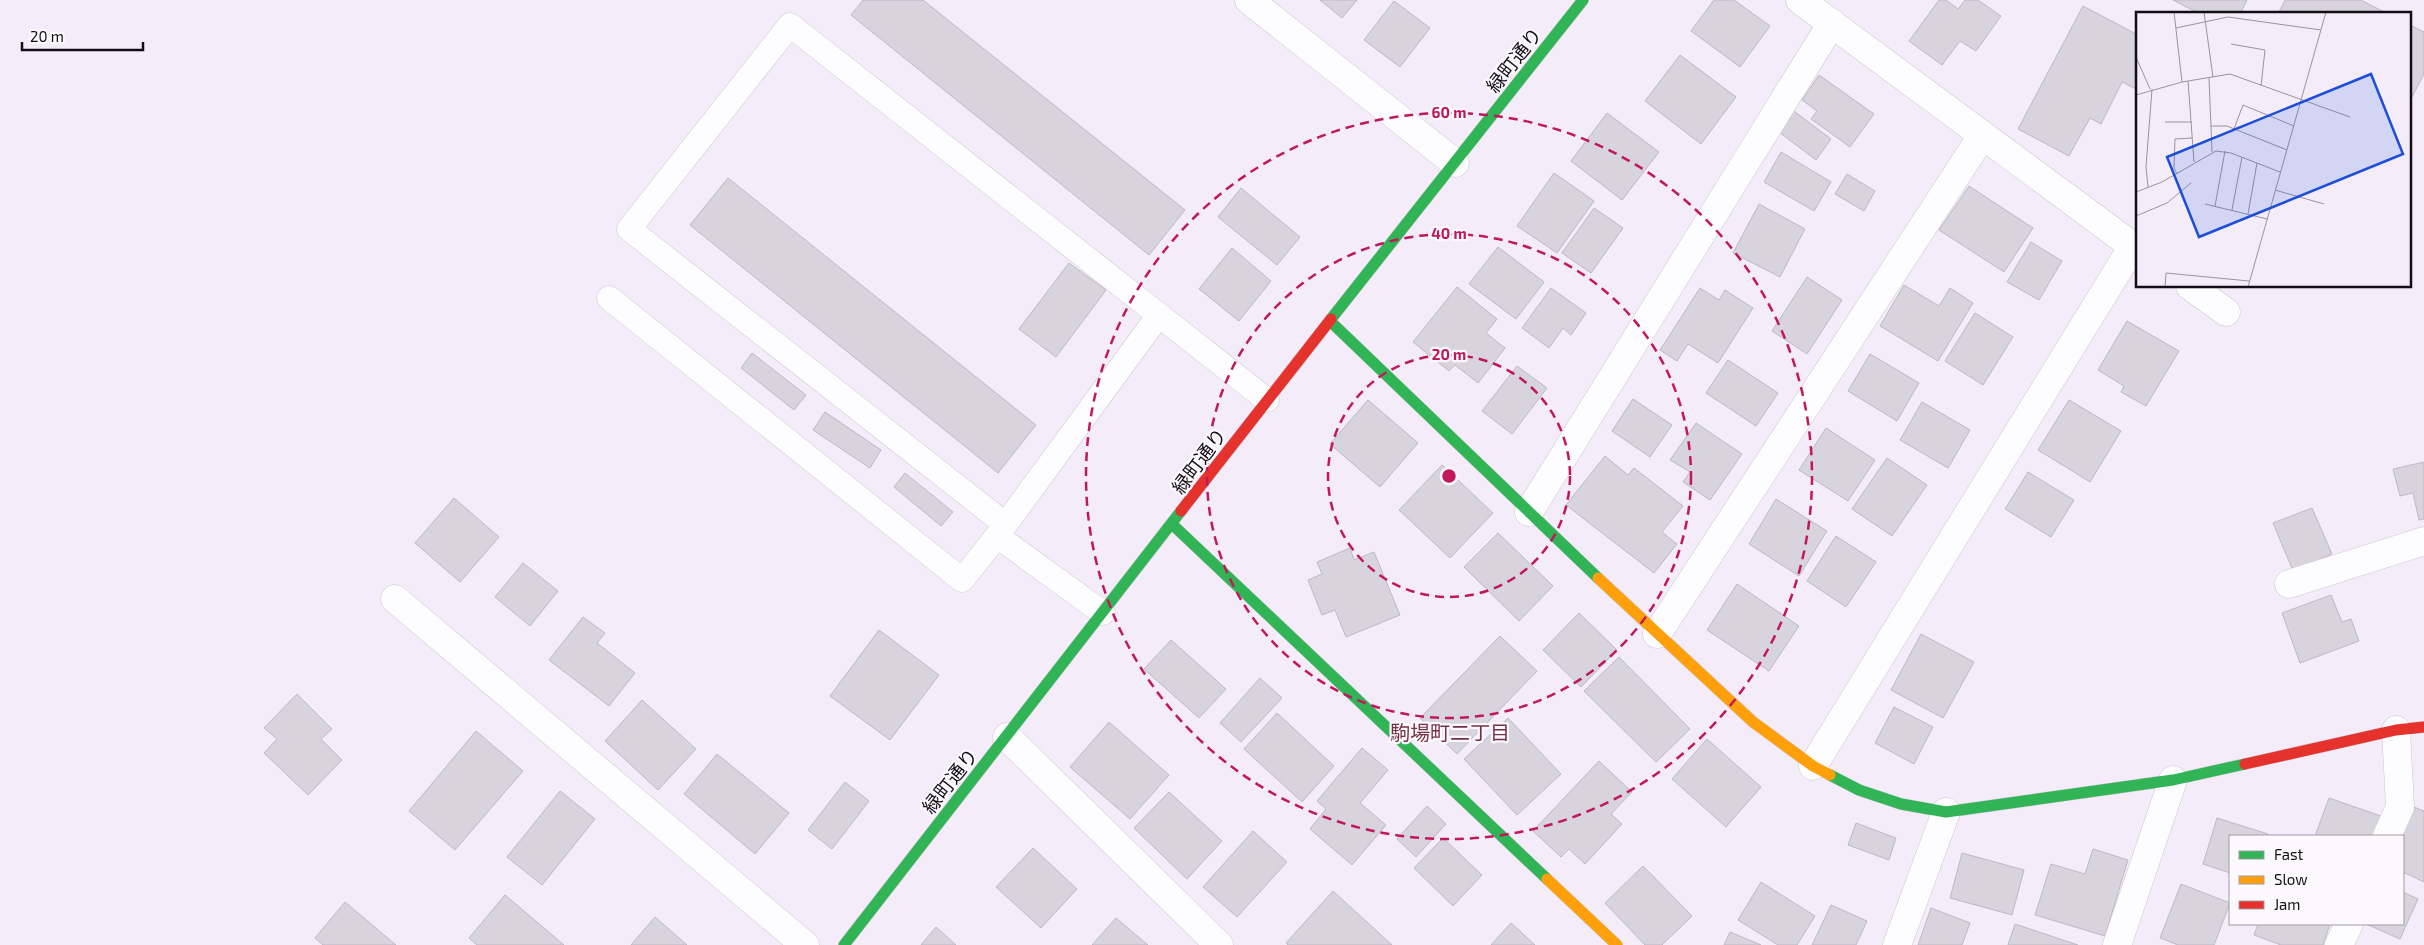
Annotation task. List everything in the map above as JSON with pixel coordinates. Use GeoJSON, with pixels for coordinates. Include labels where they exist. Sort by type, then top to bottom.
{"type":"FeatureCollection","features":[{"type":"Feature","properties":{"kind":"street"},"geometry":{"type":"LineString","coordinates":[[1249,0],[1455,163]]}},
{"type":"Feature","properties":{"kind":"street","name":"緑町通り"},"geometry":{"type":"LineString","coordinates":[[844,945],[1103,614],[1267,400],[1583,0]]}},
{"type":"Feature","properties":{"kind":"street"},"geometry":{"type":"LineString","coordinates":[[1800,0],[2135,248],[1813,766]]}},
{"type":"Feature","properties":{"kind":"street"},"geometry":{"type":"LineString","coordinates":[[1529,512],[1832,23]]}},
{"type":"Feature","properties":{"kind":"street"},"geometry":{"type":"LineString","coordinates":[[1657,634],[1982,136]]}},
{"type":"Feature","properties":{"kind":"street"},"geometry":{"type":"LineString","coordinates":[[2193,288],[2226,312]]}},
{"type":"Feature","properties":{"kind":"street"},"geometry":{"type":"LineString","coordinates":[[1330,322],[1657,634],[1753,722],[1813,766],[1859,790],[1901,804],[1946,812],[2173,780],[2396,730],[2424,727]]}},
{"type":"Feature","properties":{"kind":"street"},"geometry":{"type":"LineString","coordinates":[[1172,525],[1617,945]]}},
{"type":"Feature","properties":{"kind":"street"},"geometry":{"type":"LineString","coordinates":[[2289,584],[2424,541]]}},
{"type":"Feature","properties":{"kind":"street"},"geometry":{"type":"LineString","coordinates":[[396,599],[805,945]]}},
{"type":"Feature","properties":{"kind":"street"},"geometry":{"type":"LineString","coordinates":[[2387,835],[2400,807],[2396,730]]}},
{"type":"Feature","properties":{"kind":"street"},"geometry":{"type":"LineString","coordinates":[[1007,737],[1219,945]]}},
{"type":"Feature","properties":{"kind":"street"},"geometry":{"type":"LineString","coordinates":[[2117,945],[2173,780]]}},
{"type":"Feature","properties":{"kind":"street"},"geometry":{"type":"LineString","coordinates":[[1897,945],[1946,812]]}},
{"type":"Feature","properties":{"kind":"street"},"geometry":{"type":"LineString","coordinates":[[2339,945],[2349,925]]}},
{"type":"Feature","properties":{"kind":"lane"},"geometry":{"type":"LineString","coordinates":[[1103,614],[628,230],[790,25],[1267,400]]}},
{"type":"Feature","properties":{"kind":"lane"},"geometry":{"type":"LineString","coordinates":[[609,298],[962,580],[1159,315]]}},
{"type":"Feature","properties":{"kind":"building"},"geometry":{"type":"Polygon","coordinates":[[[863,0],[923,0],[1185,210],[1149,255],[851,15],[863,0]]]}},
{"type":"Feature","properties":{"kind":"building"},"geometry":{"type":"Polygon","coordinates":[[[1320,0],[1357,0],[1342,18],[1320,0]]]}},
{"type":"Feature","properties":{"kind":"building"},"geometry":{"type":"Polygon","coordinates":[[[1714,0],[1734,0],[1770,26],[1740,67],[1691,31],[1714,0]]]}},
{"type":"Feature","properties":{"kind":"building"},"geometry":{"type":"Polygon","coordinates":[[[1939,0],[1946,0],[1958,9],[1965,0],[1978,0],[2001,16],[1976,51],[1960,41],[1942,65],[1909,41],[1939,0]]]}},
{"type":"Feature","properties":{"kind":"building"},"geometry":{"type":"Polygon","coordinates":[[[2173,0],[2247,0],[2241,12],[2196,12],[2173,0]]]}},
{"type":"Feature","properties":{"kind":"building"},"geometry":{"type":"Polygon","coordinates":[[[2285,0],[2361,0],[2384,12],[2279,12],[2285,0]]]}},
{"type":"Feature","properties":{"kind":"building"},"geometry":{"type":"Polygon","coordinates":[[[1394,1],[1430,28],[1400,67],[1364,40],[1394,1]]]}},
{"type":"Feature","properties":{"kind":"building"},"geometry":{"type":"Polygon","coordinates":[[[2083,6],[2136,34],[2136,89],[2122,82],[2101,124],[2090,118],[2069,156],[2018,129],[2083,6]]]}},
{"type":"Feature","properties":{"kind":"building"},"geometry":{"type":"Polygon","coordinates":[[[2412,26],[2424,32],[2424,74],[2412,97],[2412,26]]]}},
{"type":"Feature","properties":{"kind":"building"},"geometry":{"type":"Polygon","coordinates":[[[1680,55],[1736,97],[1701,144],[1645,101],[1680,55]]]}},
{"type":"Feature","properties":{"kind":"building"},"geometry":{"type":"Polygon","coordinates":[[[1819,75],[1874,114],[1850,147],[1811,119],[1817,111],[1802,100],[1819,75]]]}},
{"type":"Feature","properties":{"kind":"building"},"geometry":{"type":"Polygon","coordinates":[[[1794,111],[1831,139],[1816,160],[1779,132],[1794,111]]]}},
{"type":"Feature","properties":{"kind":"building"},"geometry":{"type":"Polygon","coordinates":[[[1607,113],[1659,152],[1622,200],[1571,161],[1607,113]]]}},
{"type":"Feature","properties":{"kind":"building"},"geometry":{"type":"Polygon","coordinates":[[[1781,152],[1831,182],[1814,211],[1764,182],[1781,152]]]}},
{"type":"Feature","properties":{"kind":"building"},"geometry":{"type":"Polygon","coordinates":[[[1554,173],[1594,201],[1557,253],[1517,226],[1554,173]]]}},
{"type":"Feature","properties":{"kind":"building"},"geometry":{"type":"Polygon","coordinates":[[[1847,174],[1875,191],[1864,211],[1835,194],[1847,174]]]}},
{"type":"Feature","properties":{"kind":"building"},"geometry":{"type":"Polygon","coordinates":[[[728,178],[1036,425],[998,473],[690,225],[728,178]]]}},
{"type":"Feature","properties":{"kind":"building"},"geometry":{"type":"Polygon","coordinates":[[[1969,186],[2033,228],[2004,272],[1939,230],[1969,186]]]}},
{"type":"Feature","properties":{"kind":"building"},"geometry":{"type":"Polygon","coordinates":[[[1241,188],[1300,237],[1277,265],[1218,217],[1241,188]]]}},
{"type":"Feature","properties":{"kind":"building"},"geometry":{"type":"Polygon","coordinates":[[[1759,204],[1805,229],[1780,277],[1733,253],[1759,204]]]}},
{"type":"Feature","properties":{"kind":"building"},"geometry":{"type":"Polygon","coordinates":[[[1594,208],[1623,228],[1591,273],[1562,253],[1594,208]]]}},
{"type":"Feature","properties":{"kind":"building"},"geometry":{"type":"Polygon","coordinates":[[[2031,242],[2062,261],[2039,300],[2007,282],[2031,242]]]}},
{"type":"Feature","properties":{"kind":"building"},"geometry":{"type":"Polygon","coordinates":[[[1498,247],[1544,282],[1516,319],[1469,284],[1498,247]]]}},
{"type":"Feature","properties":{"kind":"building"},"geometry":{"type":"Polygon","coordinates":[[[1232,248],[1271,281],[1239,321],[1199,289],[1232,248]]]}},
{"type":"Feature","properties":{"kind":"building"},"geometry":{"type":"Polygon","coordinates":[[[1069,263],[1106,290],[1056,357],[1019,329],[1069,263]]]}},
{"type":"Feature","properties":{"kind":"building"},"geometry":{"type":"Polygon","coordinates":[[[1807,277],[1842,300],[1807,354],[1772,331],[1807,277]]]}},
{"type":"Feature","properties":{"kind":"building"},"geometry":{"type":"Polygon","coordinates":[[[1904,285],[1939,306],[1950,288],[1973,303],[1938,361],[1880,326],[1904,285]]]}},
{"type":"Feature","properties":{"kind":"building"},"geometry":{"type":"Polygon","coordinates":[[[1457,287],[1497,319],[1486,333],[1505,348],[1478,383],[1455,365],[1449,371],[1413,342],[1457,287]]]}},
{"type":"Feature","properties":{"kind":"building"},"geometry":{"type":"Polygon","coordinates":[[[1551,288],[1586,313],[1571,335],[1563,328],[1549,348],[1522,328],[1551,288]]]}},
{"type":"Feature","properties":{"kind":"building"},"geometry":{"type":"Polygon","coordinates":[[[1700,288],[1719,300],[1725,290],[1753,308],[1718,363],[1688,344],[1677,361],[1660,350],[1700,288]]]}},
{"type":"Feature","properties":{"kind":"building"},"geometry":{"type":"Polygon","coordinates":[[[1975,313],[2013,337],[1983,385],[1945,361],[1975,313]]]}},
{"type":"Feature","properties":{"kind":"building"},"geometry":{"type":"Polygon","coordinates":[[[2127,321],[2179,351],[2146,406],[2121,392],[2124,386],[2098,370],[2127,321]]]}},
{"type":"Feature","properties":{"kind":"building"},"geometry":{"type":"Polygon","coordinates":[[[752,353],[806,395],[794,410],[741,368],[752,353]]]}},
{"type":"Feature","properties":{"kind":"building"},"geometry":{"type":"Polygon","coordinates":[[[1870,354],[1919,383],[1897,421],[1848,391],[1870,354]]]}},
{"type":"Feature","properties":{"kind":"building"},"geometry":{"type":"Polygon","coordinates":[[[1728,360],[1778,393],[1756,426],[1706,393],[1728,360]]]}},
{"type":"Feature","properties":{"kind":"building"},"geometry":{"type":"Polygon","coordinates":[[[1517,366],[1547,388],[1512,434],[1482,411],[1517,366]]]}},
{"type":"Feature","properties":{"kind":"building"},"geometry":{"type":"Polygon","coordinates":[[[1633,399],[1672,425],[1650,457],[1612,431],[1633,399]]]}},
{"type":"Feature","properties":{"kind":"building"},"geometry":{"type":"Polygon","coordinates":[[[1368,400],[1418,443],[1380,487],[1330,444],[1368,400]]]}},
{"type":"Feature","properties":{"kind":"building"},"geometry":{"type":"Polygon","coordinates":[[[2069,400],[2121,431],[2090,482],[2038,450],[2069,400]]]}},
{"type":"Feature","properties":{"kind":"building"},"geometry":{"type":"Polygon","coordinates":[[[1922,402],[1970,430],[1948,468],[1900,440],[1922,402]]]}},
{"type":"Feature","properties":{"kind":"building"},"geometry":{"type":"Polygon","coordinates":[[[825,412],[881,450],[870,468],[813,430],[825,412]]]}},
{"type":"Feature","properties":{"kind":"building"},"geometry":{"type":"Polygon","coordinates":[[[1696,423],[1742,454],[1710,500],[1683,482],[1690,472],[1670,460],[1696,423]]]}},
{"type":"Feature","properties":{"kind":"building"},"geometry":{"type":"Polygon","coordinates":[[[1826,428],[1875,460],[1848,501],[1799,470],[1826,428]]]}},
{"type":"Feature","properties":{"kind":"building"},"geometry":{"type":"Polygon","coordinates":[[[1605,456],[1628,475],[1634,468],[1683,506],[1662,532],[1677,544],[1654,573],[1566,505],[1605,456]]]}},
{"type":"Feature","properties":{"kind":"building"},"geometry":{"type":"Polygon","coordinates":[[[1887,458],[1927,485],[1892,536],[1852,509],[1887,458]]]}},
{"type":"Feature","properties":{"kind":"building"},"geometry":{"type":"Polygon","coordinates":[[[2424,462],[2424,519],[2419,520],[2413,493],[2400,496],[2393,469],[2424,462]]]}},
{"type":"Feature","properties":{"kind":"building"},"geometry":{"type":"Polygon","coordinates":[[[1442,465],[1493,513],[1450,558],[1399,510],[1442,465]]]}},
{"type":"Feature","properties":{"kind":"building"},"geometry":{"type":"Polygon","coordinates":[[[2028,472],[2074,500],[2051,537],[2005,509],[2028,472]]]}},
{"type":"Feature","properties":{"kind":"building"},"geometry":{"type":"Polygon","coordinates":[[[905,473],[953,512],[941,526],[894,487],[905,473]]]}},
{"type":"Feature","properties":{"kind":"building"},"geometry":{"type":"Polygon","coordinates":[[[454,498],[499,537],[460,582],[415,543],[454,498]]]}},
{"type":"Feature","properties":{"kind":"building"},"geometry":{"type":"Polygon","coordinates":[[[1776,499],[1827,531],[1799,576],[1749,544],[1776,499]]]}},
{"type":"Feature","properties":{"kind":"building"},"geometry":{"type":"Polygon","coordinates":[[[2312,508],[2332,554],[2293,571],[2273,523],[2312,508]]]}},
{"type":"Feature","properties":{"kind":"building"},"geometry":{"type":"Polygon","coordinates":[[[1498,533],[1553,586],[1519,621],[1464,567],[1498,533]]]}},
{"type":"Feature","properties":{"kind":"building"},"geometry":{"type":"Polygon","coordinates":[[[1836,536],[1876,562],[1846,607],[1807,581],[1836,536]]]}},
{"type":"Feature","properties":{"kind":"building"},"geometry":{"type":"Polygon","coordinates":[[[1350,548],[1354,560],[1374,552],[1400,615],[1346,637],[1335,610],[1322,615],[1308,580],[1322,574],[1317,562],[1350,548]]]}},
{"type":"Feature","properties":{"kind":"building"},"geometry":{"type":"Polygon","coordinates":[[[523,563],[558,591],[530,626],[495,597],[523,563]]]}},
{"type":"Feature","properties":{"kind":"building"},"geometry":{"type":"Polygon","coordinates":[[[1737,584],[1799,626],[1769,671],[1707,630],[1737,584]]]}},
{"type":"Feature","properties":{"kind":"building"},"geometry":{"type":"Polygon","coordinates":[[[2331,595],[2342,622],[2351,619],[2359,641],[2300,663],[2282,613],[2331,595]]]}},
{"type":"Feature","properties":{"kind":"building"},"geometry":{"type":"Polygon","coordinates":[[[1579,613],[1617,650],[1581,687],[1543,650],[1579,613]]]}},
{"type":"Feature","properties":{"kind":"building"},"geometry":{"type":"Polygon","coordinates":[[[583,617],[605,633],[597,643],[635,673],[609,706],[549,660],[583,617]]]}},
{"type":"Feature","properties":{"kind":"building"},"geometry":{"type":"Polygon","coordinates":[[[879,630],[939,675],[890,740],[830,696],[879,630]]]}},
{"type":"Feature","properties":{"kind":"building"},"geometry":{"type":"Polygon","coordinates":[[[1921,634],[1974,662],[1943,718],[1891,690],[1921,634]]]}},
{"type":"Feature","properties":{"kind":"building"},"geometry":{"type":"Polygon","coordinates":[[[1500,636],[1537,671],[1457,754],[1420,718],[1500,636]]]}},
{"type":"Feature","properties":{"kind":"building"},"geometry":{"type":"Polygon","coordinates":[[[1171,640],[1226,689],[1199,718],[1144,669],[1171,640]]]}},
{"type":"Feature","properties":{"kind":"building"},"geometry":{"type":"Polygon","coordinates":[[[1619,657],[1690,729],[1656,762],[1584,691],[1619,657]]]}},
{"type":"Feature","properties":{"kind":"building"},"geometry":{"type":"Polygon","coordinates":[[[1260,678],[1282,698],[1241,742],[1220,723],[1260,678]]]}},
{"type":"Feature","properties":{"kind":"building"},"geometry":{"type":"Polygon","coordinates":[[[297,694],[332,729],[321,739],[342,760],[308,795],[264,753],[277,739],[264,728],[297,694]]]}},
{"type":"Feature","properties":{"kind":"building"},"geometry":{"type":"Polygon","coordinates":[[[642,700],[696,749],[658,790],[605,741],[642,700]]]}},
{"type":"Feature","properties":{"kind":"building"},"geometry":{"type":"Polygon","coordinates":[[[1894,707],[1933,727],[1914,764],[1875,743],[1894,707]]]}},
{"type":"Feature","properties":{"kind":"building"},"geometry":{"type":"Polygon","coordinates":[[[1277,713],[1334,766],[1302,802],[1244,749],[1277,713]]]}},
{"type":"Feature","properties":{"kind":"building"},"geometry":{"type":"Polygon","coordinates":[[[1508,718],[1561,774],[1517,815],[1464,759],[1508,718]]]}},
{"type":"Feature","properties":{"kind":"building"},"geometry":{"type":"Polygon","coordinates":[[[1109,722],[1169,775],[1130,819],[1070,767],[1109,722]]]}},
{"type":"Feature","properties":{"kind":"building"},"geometry":{"type":"Polygon","coordinates":[[[476,731],[523,771],[455,850],[409,811],[476,731]]]}},
{"type":"Feature","properties":{"kind":"building"},"geometry":{"type":"Polygon","coordinates":[[[1707,739],[1761,787],[1726,827],[1672,779],[1707,739]]]}},
{"type":"Feature","properties":{"kind":"building"},"geometry":{"type":"Polygon","coordinates":[[[1362,748],[1388,770],[1360,803],[1386,825],[1352,865],[1310,829],[1326,809],[1317,801],[1362,748]]]}},
{"type":"Feature","properties":{"kind":"building"},"geometry":{"type":"Polygon","coordinates":[[[717,754],[789,813],[755,854],[684,794],[717,754]]]}},
{"type":"Feature","properties":{"kind":"building"},"geometry":{"type":"Polygon","coordinates":[[[1599,761],[1632,792],[1611,814],[1622,824],[1585,864],[1569,849],[1561,857],[1533,831],[1599,761]]]}},
{"type":"Feature","properties":{"kind":"building"},"geometry":{"type":"Polygon","coordinates":[[[845,782],[869,801],[832,849],[808,830],[845,782]]]}},
{"type":"Feature","properties":{"kind":"building"},"geometry":{"type":"Polygon","coordinates":[[[560,791],[595,819],[542,885],[507,857],[560,791]]]}},
{"type":"Feature","properties":{"kind":"building"},"geometry":{"type":"Polygon","coordinates":[[[1169,792],[1222,841],[1187,879],[1134,828],[1169,792]]]}},
{"type":"Feature","properties":{"kind":"building"},"geometry":{"type":"Polygon","coordinates":[[[2329,798],[2381,816],[2374,835],[2315,835],[2329,798]]]}},
{"type":"Feature","properties":{"kind":"building"},"geometry":{"type":"Polygon","coordinates":[[[1427,806],[1446,824],[1416,857],[1397,839],[1427,806]]]}},
{"type":"Feature","properties":{"kind":"building"},"geometry":{"type":"Polygon","coordinates":[[[2414,807],[2424,811],[2424,882],[2404,872],[2404,835],[2401,835],[2414,807]]]}},
{"type":"Feature","properties":{"kind":"building"},"geometry":{"type":"Polygon","coordinates":[[[2217,818],[2268,834],[2229,835],[2229,873],[2203,864],[2217,818]]]}},
{"type":"Feature","properties":{"kind":"building"},"geometry":{"type":"Polygon","coordinates":[[[1856,823],[1896,838],[1889,860],[1848,845],[1856,823]]]}},
{"type":"Feature","properties":{"kind":"building"},"geometry":{"type":"Polygon","coordinates":[[[1253,831],[1287,862],[1237,917],[1203,887],[1253,831]]]}},
{"type":"Feature","properties":{"kind":"building"},"geometry":{"type":"Polygon","coordinates":[[[1443,838],[1482,875],[1453,906],[1414,868],[1443,838]]]}},
{"type":"Feature","properties":{"kind":"building"},"geometry":{"type":"Polygon","coordinates":[[[1033,848],[1077,889],[1041,928],[996,887],[1033,848]]]}},
{"type":"Feature","properties":{"kind":"building"},"geometry":{"type":"Polygon","coordinates":[[[2093,849],[2128,860],[2105,936],[2035,915],[2051,864],[2085,874],[2093,849]]]}},
{"type":"Feature","properties":{"kind":"building"},"geometry":{"type":"Polygon","coordinates":[[[1962,853],[2024,870],[2012,915],[1950,898],[1962,853]]]}},
{"type":"Feature","properties":{"kind":"building"},"geometry":{"type":"Polygon","coordinates":[[[1643,866],[1692,916],[1662,945],[1645,945],[1605,903],[1643,866]]]}},
{"type":"Feature","properties":{"kind":"building"},"geometry":{"type":"Polygon","coordinates":[[[1761,882],[1815,916],[1797,945],[1778,945],[1738,920],[1761,882]]]}},
{"type":"Feature","properties":{"kind":"building"},"geometry":{"type":"Polygon","coordinates":[[[2181,884],[2229,903],[2214,945],[2178,945],[2160,938],[2181,884]]]}},
{"type":"Feature","properties":{"kind":"building"},"geometry":{"type":"Polygon","coordinates":[[[1333,891],[1392,945],[1288,945],[1286,943],[1333,891]]]}},
{"type":"Feature","properties":{"kind":"building"},"geometry":{"type":"Polygon","coordinates":[[[2404,892],[2418,899],[2400,939],[2368,925],[2404,925],[2404,892]]]}},
{"type":"Feature","properties":{"kind":"building"},"geometry":{"type":"Polygon","coordinates":[[[505,895],[564,945],[477,945],[469,938],[505,895]]]}},
{"type":"Feature","properties":{"kind":"building"},"geometry":{"type":"Polygon","coordinates":[[[345,902],[396,945],[323,945],[315,938],[345,902]]]}},
{"type":"Feature","properties":{"kind":"building"},"geometry":{"type":"Polygon","coordinates":[[[1831,905],[1867,921],[1856,945],[1812,945],[1831,905]]]}},
{"type":"Feature","properties":{"kind":"building"},"geometry":{"type":"Polygon","coordinates":[[[1931,908],[1970,923],[1962,945],[1918,945],[1931,908]]]}},
{"type":"Feature","properties":{"kind":"building"},"geometry":{"type":"Polygon","coordinates":[[[655,917],[687,945],[631,945],[655,917]]]}},
{"type":"Feature","properties":{"kind":"building"},"geometry":{"type":"Polygon","coordinates":[[[1116,918],[1148,945],[1092,945],[1116,918]]]}},
{"type":"Feature","properties":{"kind":"building"},"geometry":{"type":"Polygon","coordinates":[[[1511,923],[1535,945],[1491,945],[1511,923]]]}},
{"type":"Feature","properties":{"kind":"building"},"geometry":{"type":"Polygon","coordinates":[[[2015,924],[2078,945],[2008,945],[2015,924]]]}},
{"type":"Feature","properties":{"kind":"building"},"geometry":{"type":"Polygon","coordinates":[[[2258,925],[2330,925],[2323,945],[2281,945],[2254,935],[2258,925]]]}},
{"type":"Feature","properties":{"kind":"building"},"geometry":{"type":"Polygon","coordinates":[[[936,927],[956,945],[921,945],[936,927]]]}},
{"type":"Feature","properties":{"kind":"building"},"geometry":{"type":"Polygon","coordinates":[[[1730,932],[1761,945],[1724,945],[1730,932]]]}},
{"type":"Feature","properties":{"kind":"traffic: fast"},"geometry":{"type":"LineString","coordinates":[[1331,319],[1583,0]]}},
{"type":"Feature","properties":{"kind":"traffic: fast"},"geometry":{"type":"LineString","coordinates":[[1331,322],[1598,578]]}},
{"type":"Feature","properties":{"kind":"traffic: fast"},"geometry":{"type":"LineString","coordinates":[[844,945],[1181,511]]}},
{"type":"Feature","properties":{"kind":"traffic: fast"},"geometry":{"type":"LineString","coordinates":[[1173,525],[1547,879]]}},
{"type":"Feature","properties":{"kind":"traffic: fast"},"geometry":{"type":"LineString","coordinates":[[1830,775],[1859,790],[1901,804],[1946,812],[2173,780],[2245,764]]}},
{"type":"Feature","properties":{"kind":"traffic: slow"},"geometry":{"type":"LineString","coordinates":[[1598,578],[1753,722],[1813,766],[1830,775]]}},
{"type":"Feature","properties":{"kind":"traffic: slow"},"geometry":{"type":"LineString","coordinates":[[1547,879],[1617,945]]}},
{"type":"Feature","properties":{"kind":"traffic: jam"},"geometry":{"type":"LineString","coordinates":[[1181,511],[1331,319]]}},
{"type":"Feature","properties":{"kind":"traffic: jam"},"geometry":{"type":"LineString","coordinates":[[2245,764],[2396,730],[2424,727]]}},
{"type":"Feature","properties":{"kind":"district","name":"駒場町二丁目"},"geometry":{"type":"Point","coordinates":[1450,733]}}]}
